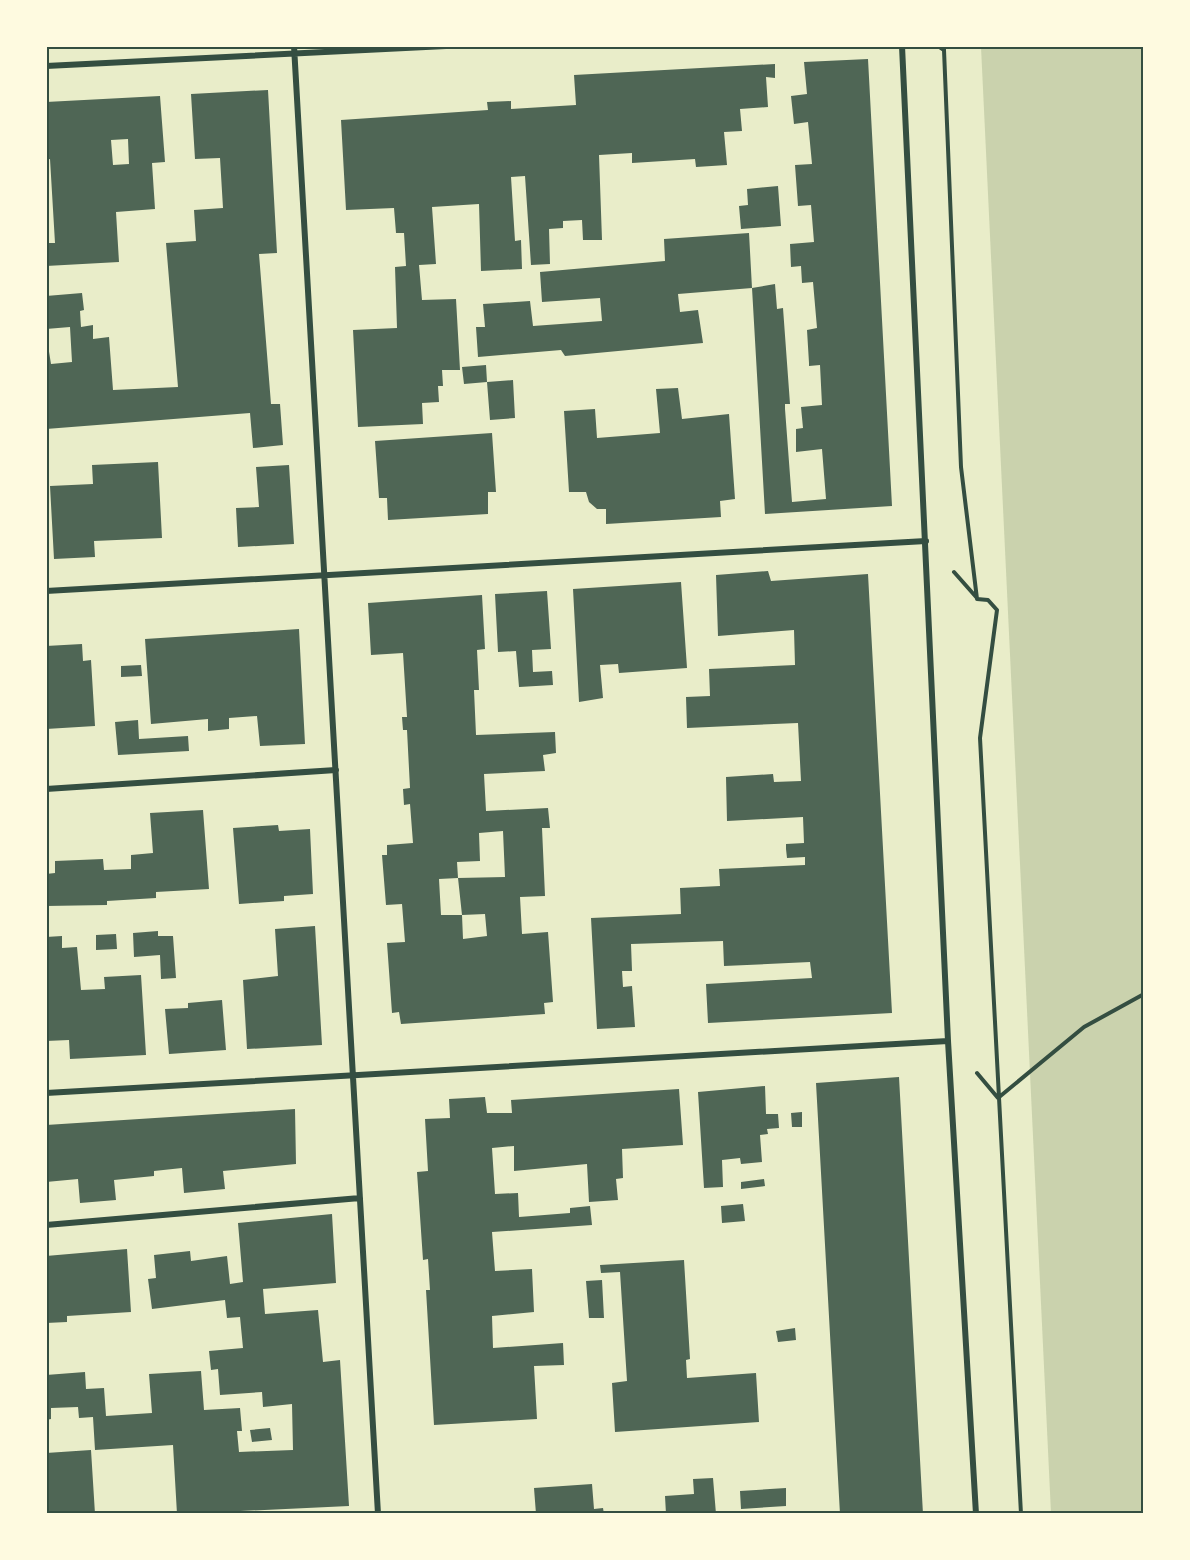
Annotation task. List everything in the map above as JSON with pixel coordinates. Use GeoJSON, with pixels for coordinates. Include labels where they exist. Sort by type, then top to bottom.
{"type":"FeatureCollection","features":[{"type":"Feature","properties":{"kind":"street"},"geometry":{"type":"LineString","coordinates":[[46,66],[294,50],[446,46]]}},
{"type":"Feature","properties":{"kind":"street"},"geometry":{"type":"LineString","coordinates":[[902,46],[948,1041],[976,1514]]}},
{"type":"Feature","properties":{"kind":"street"},"geometry":{"type":"LineString","coordinates":[[294,50],[355,1076],[378,1514]]}},
{"type":"Feature","properties":{"kind":"street"},"geometry":{"type":"LineString","coordinates":[[46,591],[325,573],[926,541]]}},
{"type":"Feature","properties":{"kind":"street"},"geometry":{"type":"LineString","coordinates":[[46,789],[336,770]]}},
{"type":"Feature","properties":{"kind":"street"},"geometry":{"type":"LineString","coordinates":[[46,1093],[948,1041]]}},
{"type":"Feature","properties":{"kind":"street"},"geometry":{"type":"LineString","coordinates":[[46,1225],[360,1198]]}},
{"type":"Feature","properties":{"kind":"path"},"geometry":{"type":"LineString","coordinates":[[938,46],[944,48],[961,467],[977,599],[988,600],[997,610],[980,738],[1021,1514]]}},
{"type":"Feature","properties":{"kind":"path"},"geometry":{"type":"LineString","coordinates":[[998,1098],[1084,1027],[1143,994]]}},
{"type":"Feature","properties":{"kind":"green space"},"geometry":{"type":"Polygon","coordinates":[[[981,47],[1143,47],[1143,1513],[1051,1513],[981,47]]]}},
{"type":"Feature","properties":{"kind":"building"},"geometry":{"type":"Polygon","coordinates":[[[868,59],[892,506],[765,514],[752,288],[775,284],[777,309],[783,308],[790,404],[785,404],[785,409],[792,502],[826,499],[822,449],[796,452],[796,429],[803,428],[801,407],[822,405],[820,365],[809,366],[807,330],[817,328],[813,282],[802,283],[801,266],[791,267],[790,244],[814,242],[811,205],[798,206],[795,165],[812,164],[808,122],[794,124],[791,96],[807,94],[804,62],[868,59]]]}},
{"type":"Feature","properties":{"kind":"building"},"geometry":{"type":"Polygon","coordinates":[[[775,64],[775,78],[766,77],[768,107],[740,109],[742,131],[724,132],[727,165],[696,167],[695,159],[632,163],[632,153],[599,155],[602,240],[583,240],[582,220],[563,221],[563,228],[549,229],[550,264],[531,265],[525,176],[511,177],[515,241],[521,240],[522,269],[481,271],[479,204],[432,207],[436,264],[419,265],[422,300],[456,299],[460,370],[442,370],[443,386],[438,386],[439,402],[422,403],[423,424],[358,427],[353,330],[397,328],[395,267],[406,266],[404,233],[396,233],[394,208],[346,210],[341,120],[488,110],[487,102],[511,101],[511,109],[576,105],[574,75],[775,64]]]}},
{"type":"Feature","properties":{"kind":"building"},"geometry":{"type":"Polygon","coordinates":[[[268,90],[277,253],[259,254],[271,404],[280,404],[283,445],[253,448],[250,413],[46,429],[46,333],[51,364],[72,362],[70,327],[46,329],[46,296],[82,293],[84,310],[80,311],[81,327],[93,325],[93,339],[109,337],[113,390],[178,387],[166,243],[196,241],[194,210],[223,208],[220,158],[195,159],[191,94],[268,90]]]}},
{"type":"Feature","properties":{"kind":"building"},"geometry":{"type":"Polygon","coordinates":[[[160,96],[165,162],[152,163],[155,209],[116,212],[119,262],[46,266],[46,243],[55,243],[50,159],[46,160],[46,102],[160,96]],[[128,139],[111,140],[113,165],[129,164],[128,139]]]}},
{"type":"Feature","properties":{"kind":"building"},"geometry":{"type":"Polygon","coordinates":[[[778,186],[781,226],[741,229],[739,206],[748,205],[747,189],[778,186]]]}},
{"type":"Feature","properties":{"kind":"building"},"geometry":{"type":"Polygon","coordinates":[[[749,233],[752,288],[678,294],[680,312],[698,310],[703,343],[565,356],[561,350],[478,357],[476,327],[485,327],[483,304],[530,301],[533,326],[602,321],[600,298],[542,302],[540,272],[665,261],[664,239],[749,233]]]}},
{"type":"Feature","properties":{"kind":"building"},"geometry":{"type":"Polygon","coordinates":[[[486,365],[487,382],[464,384],[462,367],[486,365]]]}},
{"type":"Feature","properties":{"kind":"building"},"geometry":{"type":"Polygon","coordinates":[[[513,380],[515,418],[490,420],[487,382],[513,380]]]}},
{"type":"Feature","properties":{"kind":"building"},"geometry":{"type":"Polygon","coordinates":[[[678,388],[682,419],[729,414],[735,499],[720,501],[721,517],[606,524],[606,509],[597,509],[589,502],[586,492],[569,492],[564,411],[595,409],[597,438],[660,433],[656,389],[678,388]]]}},
{"type":"Feature","properties":{"kind":"building"},"geometry":{"type":"Polygon","coordinates":[[[492,433],[496,492],[488,492],[488,514],[388,520],[387,498],[379,498],[375,441],[492,433]]]}},
{"type":"Feature","properties":{"kind":"building"},"geometry":{"type":"Polygon","coordinates":[[[158,462],[162,538],[94,541],[95,557],[54,559],[50,486],[93,484],[92,465],[158,462]]]}},
{"type":"Feature","properties":{"kind":"building"},"geometry":{"type":"Polygon","coordinates":[[[289,465],[294,544],[238,547],[236,508],[259,507],[256,467],[289,465]]]}},
{"type":"Feature","properties":{"kind":"building"},"geometry":{"type":"Polygon","coordinates":[[[768,571],[771,581],[868,574],[892,1013],[708,1023],[706,984],[812,978],[810,962],[724,966],[723,941],[631,944],[632,971],[622,971],[623,987],[632,986],[635,1027],[597,1029],[591,918],[681,914],[680,888],[720,886],[719,869],[805,865],[805,857],[787,858],[786,849],[786,844],[804,843],[803,817],[727,821],[726,777],[773,774],[774,782],[801,781],[798,723],[687,728],[686,697],[710,696],[709,669],[795,665],[794,630],[718,636],[716,575],[768,571]]]}},
{"type":"Feature","properties":{"kind":"building"},"geometry":{"type":"Polygon","coordinates":[[[681,582],[687,668],[619,673],[618,664],[600,665],[603,698],[579,702],[573,589],[681,582]]]}},
{"type":"Feature","properties":{"kind":"building"},"geometry":{"type":"Polygon","coordinates":[[[547,591],[551,649],[532,650],[533,672],[552,671],[553,685],[519,687],[516,651],[498,652],[495,594],[547,591]]]}},
{"type":"Feature","properties":{"kind":"building"},"geometry":{"type":"Polygon","coordinates":[[[482,595],[485,649],[477,650],[479,690],[474,690],[476,735],[555,732],[556,753],[543,755],[545,771],[484,774],[486,811],[548,808],[550,828],[542,828],[545,896],[520,897],[522,934],[548,932],[553,1002],[544,1003],[545,1014],[401,1024],[399,1012],[392,1013],[387,943],[405,942],[402,904],[386,905],[382,855],[387,855],[387,845],[413,843],[410,804],[404,805],[403,789],[410,788],[407,730],[403,730],[402,717],[407,717],[403,653],[371,655],[368,603],[482,595]],[[503,831],[479,833],[480,861],[457,862],[458,878],[505,877],[503,831]],[[458,878],[439,879],[441,915],[462,915],[458,878]],[[485,914],[462,915],[463,939],[487,936],[485,914]]]}},
{"type":"Feature","properties":{"kind":"building"},"geometry":{"type":"Polygon","coordinates":[[[299,629],[305,744],[260,746],[257,716],[229,718],[229,729],[208,731],[208,719],[151,724],[145,639],[299,629]]]}},
{"type":"Feature","properties":{"kind":"building"},"geometry":{"type":"Polygon","coordinates":[[[82,644],[83,661],[91,660],[95,726],[46,729],[46,646],[82,644]]]}},
{"type":"Feature","properties":{"kind":"building"},"geometry":{"type":"Polygon","coordinates":[[[141,665],[142,676],[121,677],[121,666],[141,665]]]}},
{"type":"Feature","properties":{"kind":"building"},"geometry":{"type":"Polygon","coordinates":[[[138,720],[139,739],[188,736],[189,751],[118,755],[115,722],[138,720]]]}},
{"type":"Feature","properties":{"kind":"building"},"geometry":{"type":"Polygon","coordinates":[[[203,810],[209,889],[156,892],[156,898],[107,901],[107,905],[46,906],[46,874],[55,873],[55,861],[103,859],[104,870],[131,869],[131,855],[153,853],[150,813],[203,810]]]}},
{"type":"Feature","properties":{"kind":"building"},"geometry":{"type":"Polygon","coordinates":[[[278,825],[279,831],[310,829],[313,894],[284,896],[284,901],[239,904],[233,828],[278,825]]]}},
{"type":"Feature","properties":{"kind":"building"},"geometry":{"type":"Polygon","coordinates":[[[315,926],[322,1045],[247,1049],[243,980],[278,976],[275,929],[315,926]]]}},
{"type":"Feature","properties":{"kind":"building"},"geometry":{"type":"Polygon","coordinates":[[[158,931],[158,936],[173,936],[176,978],[161,979],[160,955],[134,957],[133,933],[158,931]]]}},
{"type":"Feature","properties":{"kind":"building"},"geometry":{"type":"Polygon","coordinates":[[[116,934],[117,949],[96,950],[96,935],[116,934]]]}},
{"type":"Feature","properties":{"kind":"building"},"geometry":{"type":"Polygon","coordinates":[[[62,936],[62,948],[77,947],[81,990],[105,989],[104,977],[141,975],[146,1055],[70,1059],[69,1040],[46,1041],[46,937],[62,936]]]}},
{"type":"Feature","properties":{"kind":"building"},"geometry":{"type":"Polygon","coordinates":[[[222,1000],[226,1050],[169,1054],[165,1009],[188,1008],[188,1003],[222,1000]]]}},
{"type":"Feature","properties":{"kind":"building"},"geometry":{"type":"Polygon","coordinates":[[[899,1077],[923,1514],[840,1514],[816,1083],[899,1077]]]}},
{"type":"Feature","properties":{"kind":"building"},"geometry":{"type":"Polygon","coordinates":[[[765,1086],[766,1114],[778,1114],[779,1128],[767,1129],[768,1134],[760,1135],[762,1162],[741,1164],[740,1158],[722,1160],[723,1187],[704,1188],[698,1092],[765,1086]]]}},
{"type":"Feature","properties":{"kind":"building"},"geometry":{"type":"Polygon","coordinates":[[[679,1089],[683,1145],[622,1149],[623,1178],[616,1179],[618,1200],[589,1202],[587,1164],[514,1171],[514,1146],[492,1148],[495,1194],[518,1193],[519,1217],[570,1213],[570,1208],[590,1206],[592,1225],[492,1232],[495,1271],[532,1269],[534,1312],[492,1316],[493,1348],[563,1343],[564,1365],[534,1366],[537,1419],[434,1425],[426,1290],[430,1290],[428,1259],[423,1260],[417,1172],[428,1171],[425,1119],[450,1118],[449,1099],[485,1097],[487,1113],[512,1113],[511,1100],[679,1089]]]}},
{"type":"Feature","properties":{"kind":"building"},"geometry":{"type":"Polygon","coordinates":[[[295,1109],[296,1164],[223,1171],[225,1189],[184,1193],[182,1168],[154,1171],[154,1176],[114,1180],[116,1200],[80,1203],[78,1179],[46,1182],[46,1125],[295,1109]]]}},
{"type":"Feature","properties":{"kind":"building"},"geometry":{"type":"Polygon","coordinates":[[[802,1112],[802,1127],[792,1127],[791,1113],[802,1112]]]}},
{"type":"Feature","properties":{"kind":"building"},"geometry":{"type":"Polygon","coordinates":[[[764,1179],[765,1186],[741,1189],[741,1182],[764,1179]]]}},
{"type":"Feature","properties":{"kind":"building"},"geometry":{"type":"Polygon","coordinates":[[[743,1204],[745,1221],[722,1223],[721,1206],[743,1204]]]}},
{"type":"Feature","properties":{"kind":"building"},"geometry":{"type":"Polygon","coordinates":[[[332,1214],[336,1283],[263,1289],[265,1314],[318,1310],[323,1362],[340,1360],[349,1506],[177,1514],[173,1445],[95,1450],[93,1417],[79,1418],[78,1407],[51,1408],[51,1419],[46,1420],[46,1375],[85,1372],[86,1389],[104,1388],[106,1416],[152,1413],[149,1374],[201,1371],[204,1410],[240,1408],[242,1431],[237,1431],[239,1452],[293,1450],[292,1404],[263,1407],[262,1392],[220,1395],[218,1369],[211,1370],[209,1351],[243,1348],[240,1317],[227,1318],[225,1300],[152,1309],[148,1279],[156,1278],[154,1255],[190,1251],[191,1261],[227,1256],[230,1284],[243,1282],[238,1223],[332,1214]]]}},
{"type":"Feature","properties":{"kind":"building"},"geometry":{"type":"Polygon","coordinates":[[[127,1249],[131,1312],[67,1316],[67,1322],[46,1323],[46,1256],[127,1249]]]}},
{"type":"Feature","properties":{"kind":"building"},"geometry":{"type":"Polygon","coordinates":[[[684,1260],[690,1359],[686,1360],[687,1378],[756,1373],[759,1422],[615,1432],[612,1383],[627,1381],[620,1272],[601,1273],[600,1265],[684,1260]]]}},
{"type":"Feature","properties":{"kind":"building"},"geometry":{"type":"Polygon","coordinates":[[[602,1280],[604,1318],[589,1318],[586,1281],[602,1280]]]}},
{"type":"Feature","properties":{"kind":"building"},"geometry":{"type":"Polygon","coordinates":[[[795,1328],[796,1340],[778,1342],[776,1331],[795,1328]]]}},
{"type":"Feature","properties":{"kind":"building"},"geometry":{"type":"Polygon","coordinates":[[[270,1428],[272,1440],[252,1442],[250,1430],[270,1428]]]}},
{"type":"Feature","properties":{"kind":"building"},"geometry":{"type":"Polygon","coordinates":[[[91,1450],[95,1514],[46,1514],[46,1453],[91,1450]]]}},
{"type":"Feature","properties":{"kind":"building"},"geometry":{"type":"Polygon","coordinates":[[[713,1478],[716,1514],[666,1514],[665,1496],[694,1494],[693,1479],[713,1478]]]}},
{"type":"Feature","properties":{"kind":"building"},"geometry":{"type":"Polygon","coordinates":[[[592,1484],[594,1509],[603,1508],[604,1514],[536,1514],[534,1488],[592,1484]]]}},
{"type":"Feature","properties":{"kind":"building"},"geometry":{"type":"Polygon","coordinates":[[[786,1488],[786,1506],[741,1509],[740,1491],[786,1488]]]}}]}
